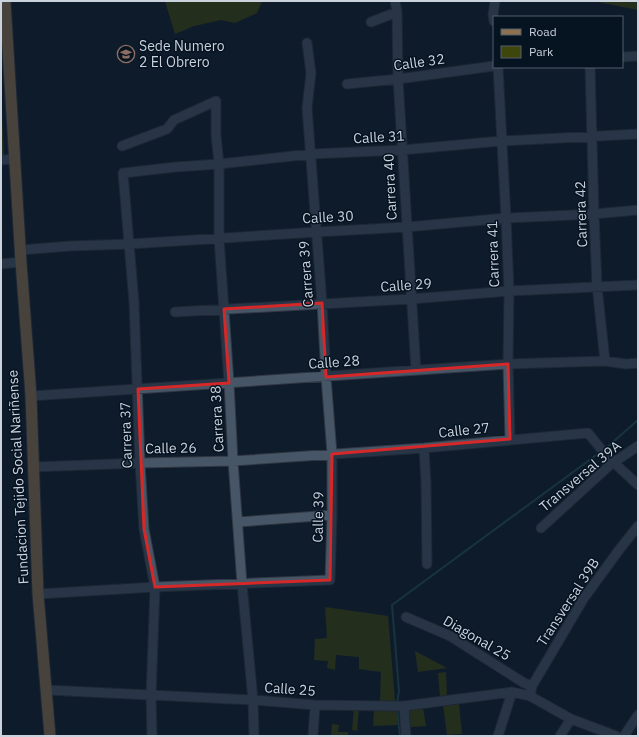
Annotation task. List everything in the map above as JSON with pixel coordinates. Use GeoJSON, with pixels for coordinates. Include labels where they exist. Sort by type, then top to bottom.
{"type":"FeatureCollection","features":[{"type":"Feature","properties":{"kind":"main road","name":"Fundacion Tejido Social Nariñense"},"geometry":{"type":"LineString","coordinates":[[5,1],[14,159],[31,396],[38,594],[50,736]]}},
{"type":"Feature","properties":{"kind":"street","name":"Carrera 40"},"geometry":{"type":"LineString","coordinates":[[395,1],[402,150],[416,370]]}},
{"type":"Feature","properties":{"kind":"street"},"geometry":{"type":"LineString","coordinates":[[494,16],[495,1]]}},
{"type":"Feature","properties":{"kind":"street"},"geometry":{"type":"LineString","coordinates":[[372,22],[396,12]]}},
{"type":"Feature","properties":{"kind":"street","name":"Carrera 39"},"geometry":{"type":"LineString","coordinates":[[307,43],[311,74],[307,108],[332,454]]}},
{"type":"Feature","properties":{"kind":"street"},"geometry":{"type":"LineString","coordinates":[[623,57],[638,56]]}},
{"type":"Feature","properties":{"kind":"street","name":"Calle 32"},"geometry":{"type":"LineString","coordinates":[[346,84],[398,79],[493,66]]}},
{"type":"Feature","properties":{"kind":"street","name":"Carrera 41"},"geometry":{"type":"LineString","coordinates":[[498,68],[509,291],[508,364],[510,440]]}},
{"type":"Feature","properties":{"kind":"street","name":"Carrera 42"},"geometry":{"type":"LineString","coordinates":[[590,68],[594,214],[598,286],[605,361]]}},
{"type":"Feature","properties":{"kind":"street","name":"Carrera 38"},"geometry":{"type":"LineString","coordinates":[[122,146],[167,129],[174,120],[216,101],[219,238],[233,461],[242,584],[253,700],[254,736]]}},
{"type":"Feature","properties":{"kind":"street","name":"Calle 31"},"geometry":{"type":"LineString","coordinates":[[123,173],[311,154],[402,150],[502,141],[638,134]]}},
{"type":"Feature","properties":{"kind":"street"},"geometry":{"type":"LineString","coordinates":[[1,160],[14,159]]}},
{"type":"Feature","properties":{"kind":"street","name":"Carrera 37"},"geometry":{"type":"LineString","coordinates":[[123,173],[134,302],[144,529],[155,587],[150,696],[152,736]]}},
{"type":"Feature","properties":{"kind":"street","name":"Calle 30"},"geometry":{"type":"LineString","coordinates":[[20,250],[407,227],[506,218],[594,214],[638,210]]}},
{"type":"Feature","properties":{"kind":"street"},"geometry":{"type":"LineString","coordinates":[[1,264],[21,262]]}},
{"type":"Feature","properties":{"kind":"street","name":"Calle 29"},"geometry":{"type":"LineString","coordinates":[[175,312],[411,299],[509,291],[638,285]]}},
{"type":"Feature","properties":{"kind":"street","name":"Calle 28"},"geometry":{"type":"LineString","coordinates":[[31,396],[508,364],[605,361],[626,364],[638,363]]}},
{"type":"Feature","properties":{"kind":"street","name":"Calle 27"},"geometry":{"type":"LineString","coordinates":[[332,454],[424,448],[588,433],[606,455],[615,463]]}},
{"type":"Feature","properties":{"kind":"street","name":"Transversal 39A"},"geometry":{"type":"LineString","coordinates":[[541,528],[610,466],[638,446]]}},
{"type":"Feature","properties":{"kind":"street"},"geometry":{"type":"LineString","coordinates":[[424,448],[427,564]]}},
{"type":"Feature","properties":{"kind":"street","name":"Calle 26"},"geometry":{"type":"LineString","coordinates":[[33,467],[233,461],[332,454]]}},
{"type":"Feature","properties":{"kind":"street","name":"Calle 39"},"geometry":{"type":"LineString","coordinates":[[242,584],[330,580],[332,454]]}},
{"type":"Feature","properties":{"kind":"street"},"geometry":{"type":"LineString","coordinates":[[615,463],[638,485]]}},
{"type":"Feature","properties":{"kind":"street"},"geometry":{"type":"LineString","coordinates":[[238,522],[332,514]]}},
{"type":"Feature","properties":{"kind":"street","name":"Transversal 39B"},"geometry":{"type":"LineString","coordinates":[[530,696],[532,686],[584,598],[638,526]]}},
{"type":"Feature","properties":{"kind":"street"},"geometry":{"type":"LineString","coordinates":[[38,594],[155,587],[242,584]]}},
{"type":"Feature","properties":{"kind":"street","name":"Diagonal 25"},"geometry":{"type":"LineString","coordinates":[[406,617],[450,636],[524,683],[532,686]]}},
{"type":"Feature","properties":{"kind":"street","name":"Calle 25"},"geometry":{"type":"LineString","coordinates":[[47,690],[253,700],[315,705],[399,706],[512,692],[530,696]]}},
{"type":"Feature","properties":{"kind":"street"},"geometry":{"type":"LineString","coordinates":[[498,736],[512,692]]}},
{"type":"Feature","properties":{"kind":"street"},"geometry":{"type":"LineString","coordinates":[[530,696],[571,719],[616,736]]}},
{"type":"Feature","properties":{"kind":"street"},"geometry":{"type":"LineString","coordinates":[[313,736],[315,705]]}},
{"type":"Feature","properties":{"kind":"street"},"geometry":{"type":"LineString","coordinates":[[399,706],[406,736]]}},
{"type":"Feature","properties":{"kind":"street"},"geometry":{"type":"LineString","coordinates":[[624,736],[638,715]]}},
{"type":"Feature","properties":{"kind":"street"},"geometry":{"type":"LineString","coordinates":[[560,736],[571,719]]}},
{"type":"Feature","properties":{"kind":"highlighted area"},"geometry":{"type":"Polygon","coordinates":[[[322,303],[326,377],[508,364],[510,439],[332,454],[330,580],[155,587],[144,529],[138,389],[229,383],[224,309],[322,303]]]}},
{"type":"Feature","properties":{"kind":"green space"},"geometry":{"type":"Polygon","coordinates":[[[165,1],[262,1],[257,13],[235,23],[221,20],[194,26],[175,34],[165,1]]]}},
{"type":"Feature","properties":{"kind":"green space"},"geometry":{"type":"Polygon","coordinates":[[[593,1],[638,1],[638,10],[593,1]]]}},
{"type":"Feature","properties":{"kind":"green space"},"geometry":{"type":"Polygon","coordinates":[[[1,92],[4,155],[1,155],[1,92]]]}},
{"type":"Feature","properties":{"kind":"green space"},"geometry":{"type":"Polygon","coordinates":[[[325,607],[388,616],[395,701],[380,701],[381,672],[359,669],[359,657],[336,655],[335,670],[327,668],[328,661],[314,660],[315,639],[327,638],[325,607]]]}},
{"type":"Feature","properties":{"kind":"green space"},"geometry":{"type":"Polygon","coordinates":[[[415,651],[447,668],[418,672],[415,651]]]}},
{"type":"Feature","properties":{"kind":"green space"},"geometry":{"type":"Polygon","coordinates":[[[446,672],[447,696],[440,697],[438,673],[446,672]]]}},
{"type":"Feature","properties":{"kind":"green space"},"geometry":{"type":"Polygon","coordinates":[[[459,704],[462,734],[447,735],[443,705],[459,704]]]}},
{"type":"Feature","properties":{"kind":"green space"},"geometry":{"type":"Polygon","coordinates":[[[423,707],[426,726],[411,727],[408,708],[423,707]]]}},
{"type":"Feature","properties":{"kind":"green space"},"geometry":{"type":"Polygon","coordinates":[[[354,708],[359,709],[357,731],[352,730],[354,708]]]}},
{"type":"Feature","properties":{"kind":"green space"},"geometry":{"type":"Polygon","coordinates":[[[396,709],[398,725],[373,726],[374,711],[396,709]]]}},
{"type":"Feature","properties":{"kind":"green space"},"geometry":{"type":"Polygon","coordinates":[[[332,724],[339,725],[338,732],[348,732],[348,736],[331,736],[332,724]]]}},
{"type":"Feature","properties":{"kind":"waterway"},"geometry":{"type":"LineString","coordinates":[[605,449],[638,420]]}},
{"type":"Feature","properties":{"kind":"waterway"},"geometry":{"type":"LineString","coordinates":[[397,703],[399,691],[392,605],[599,453]]}},
{"type":"Feature","properties":{"kind":"waterway"},"geometry":{"type":"LineString","coordinates":[[397,709],[400,736]]}},
{"type":"Feature","properties":{"kind":"place","name":"Sede Numero 2 El Obrero"},"geometry":{"type":"Point","coordinates":[126,54]}}]}
